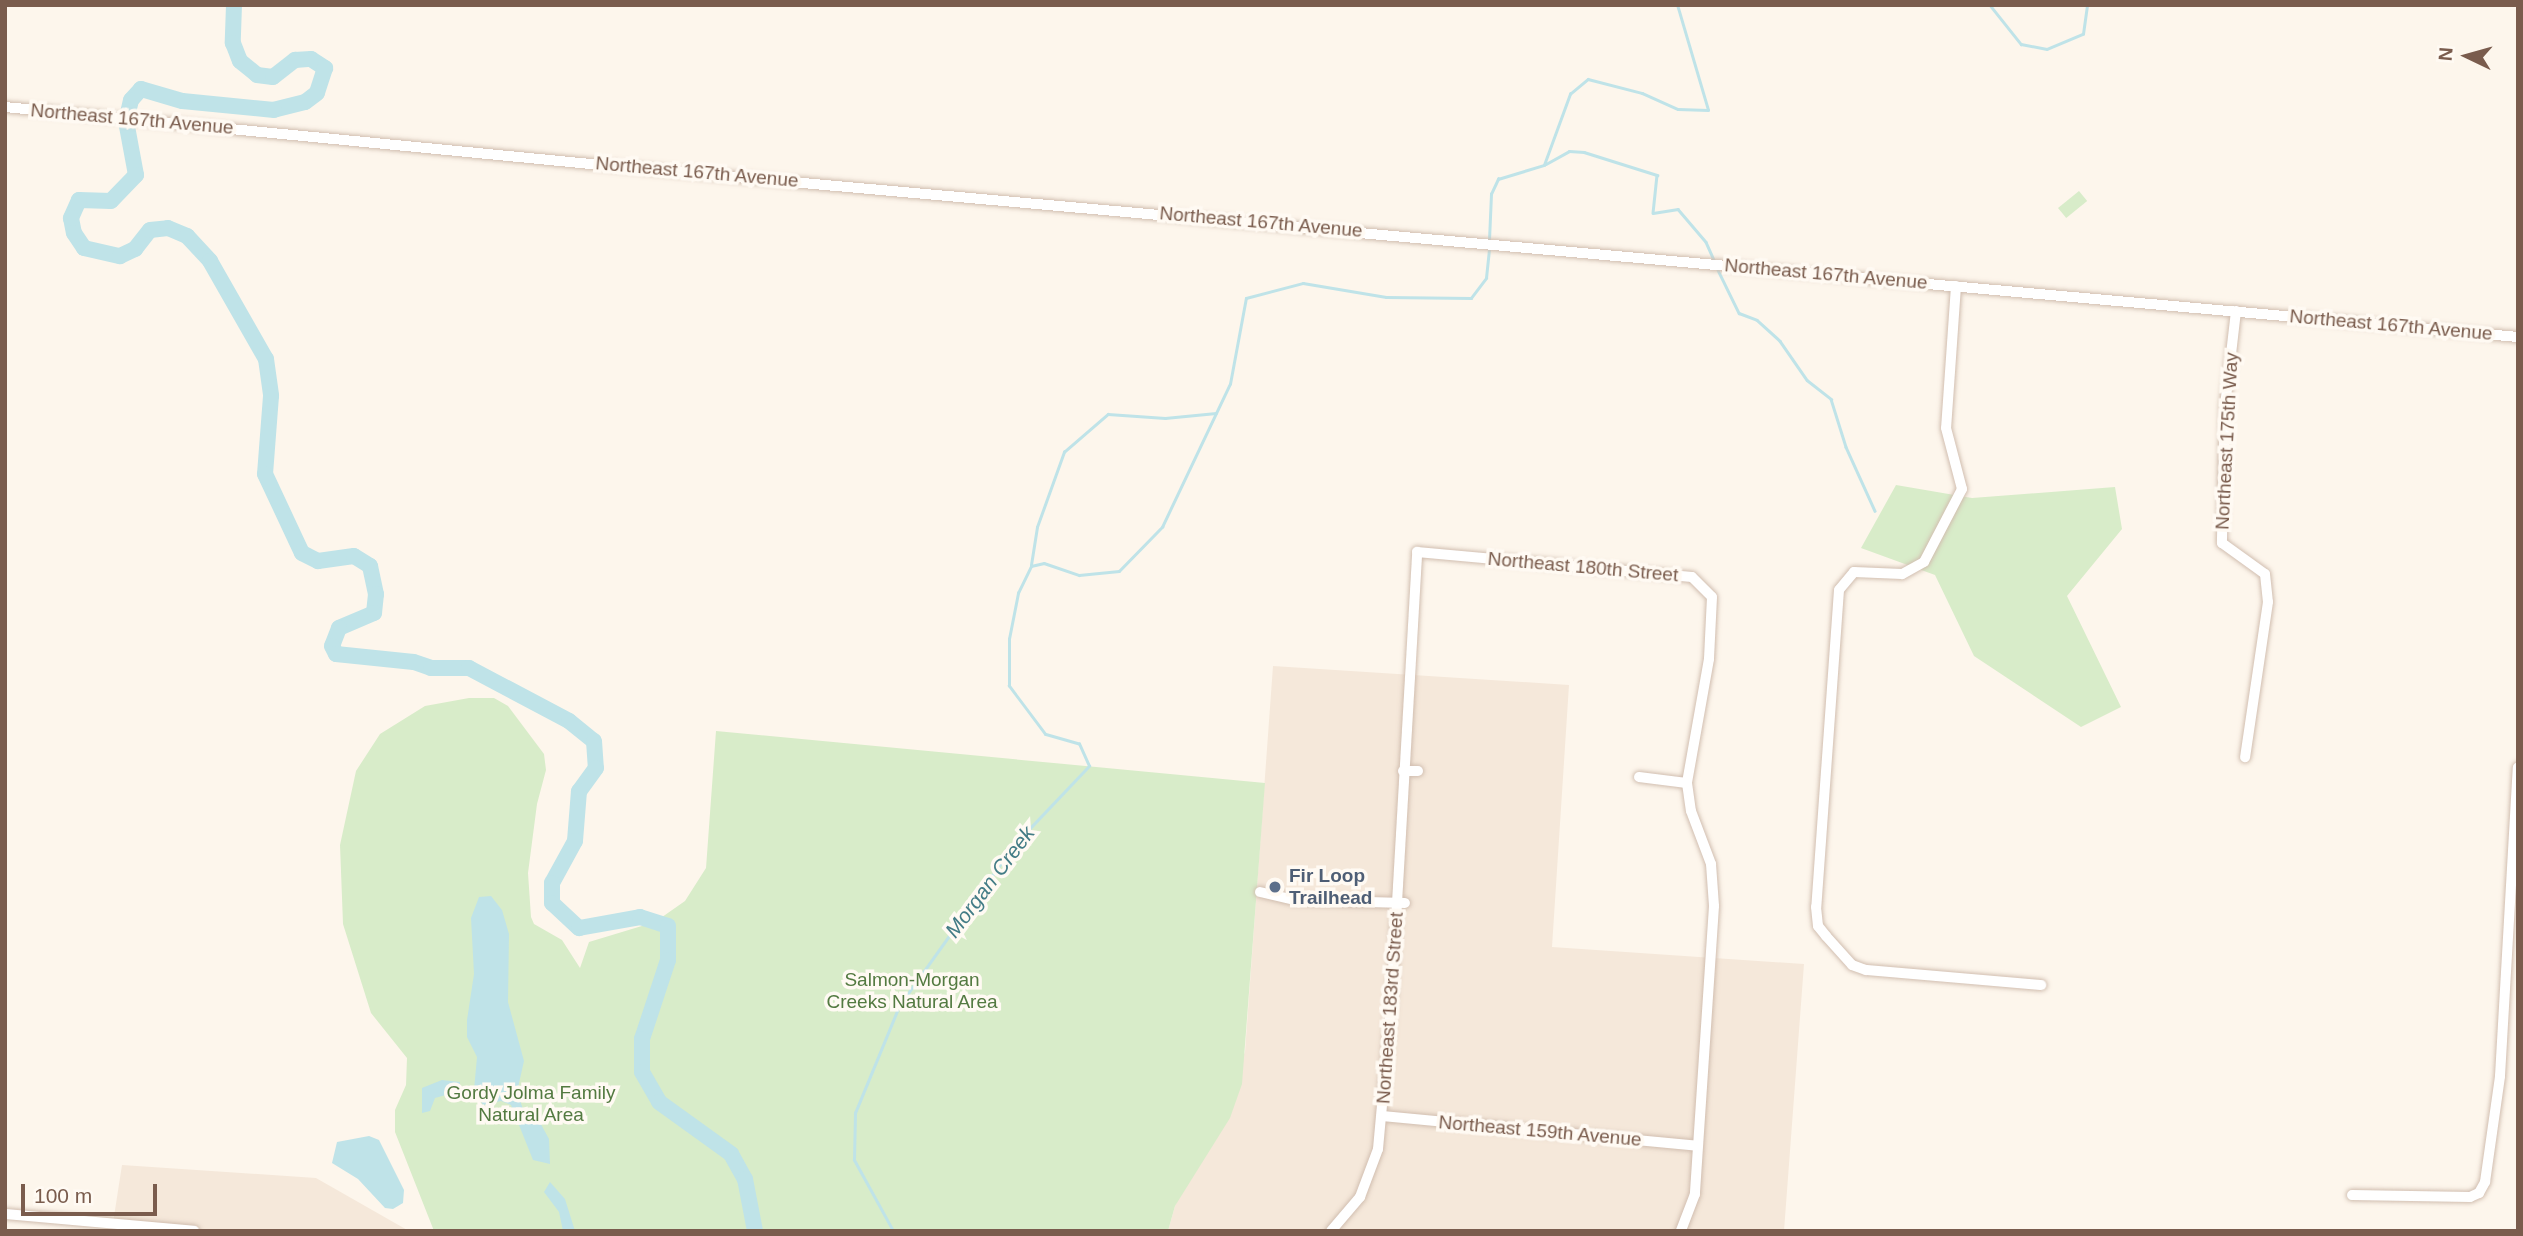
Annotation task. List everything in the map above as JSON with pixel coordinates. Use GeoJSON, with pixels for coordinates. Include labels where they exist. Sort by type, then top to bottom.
{"type":"FeatureCollection","features":[{"type":"Feature","properties":{"kind":"street","name":"Northeast 167th Avenue"},"geometry":{"type":"LineString","coordinates":[[5,107],[2518,337]]}},
{"type":"Feature","properties":{"kind":"street"},"geometry":{"type":"LineString","coordinates":[[1956,286],[1946,428],[1962,478],[1958,501],[1924,562],[1912,572],[1854,572],[1839,590],[1816,907],[1818,926],[1853,965],[1866,970],[2041,985]]}},
{"type":"Feature","properties":{"kind":"street","name":"Northeast 175th Way"},"geometry":{"type":"LineString","coordinates":[[2236,311],[2225,406],[2222,543],[2265,574],[2268,602],[2245,757]]}},
{"type":"Feature","properties":{"kind":"street","name":"Northeast 183rd Street"},"geometry":{"type":"LineString","coordinates":[[1331,1231],[1366,1186],[1378,1149],[1401,902],[1403,771],[1417,552]]}},
{"type":"Feature","properties":{"kind":"street","name":"Northeast 180th Street"},"geometry":{"type":"LineString","coordinates":[[1417,552],[1700,581],[1712,597],[1713,610],[1688,783],[1691,811],[1715,886],[1695,1194],[1681,1231]]}},
{"type":"Feature","properties":{"kind":"street"},"geometry":{"type":"LineString","coordinates":[[2352,1195],[2470,1197],[2479,1193],[2488,1172],[2513,924],[2518,768]]}},
{"type":"Feature","properties":{"kind":"street"},"geometry":{"type":"LineString","coordinates":[[1403,771],[1418,771]]}},
{"type":"Feature","properties":{"kind":"street"},"geometry":{"type":"LineString","coordinates":[[1639,777],[1688,783]]}},
{"type":"Feature","properties":{"kind":"street"},"geometry":{"type":"LineString","coordinates":[[1260,892],[1294,900],[1401,902]]}},
{"type":"Feature","properties":{"kind":"street"},"geometry":{"type":"LineString","coordinates":[[1692,1036],[1705,1038]]}},
{"type":"Feature","properties":{"kind":"street","name":"Northeast 159th Avenue"},"geometry":{"type":"LineString","coordinates":[[1382,1116],[1698,1146]]}},
{"type":"Feature","properties":{"kind":"street"},"geometry":{"type":"LineString","coordinates":[[5,1214],[194,1231]]}},
{"type":"Feature","properties":{"kind":"shaded area"},"geometry":{"type":"Polygon","coordinates":[[[1273,666],[1569,685],[1552,947],[1804,964],[1784,1231],[1168,1231],[1175,1206],[1245,1052],[1273,666]]]}},
{"type":"Feature","properties":{"kind":"shaded area"},"geometry":{"type":"Polygon","coordinates":[[[122,1165],[316,1178],[409,1231],[166,1231],[113,1223],[122,1165]]]}},
{"type":"Feature","properties":{"kind":"green space"},"geometry":{"type":"Polygon","coordinates":[[[2079,191],[2087,201],[2066,218],[2058,208],[2079,191]]]}},
{"type":"Feature","properties":{"kind":"green space"},"geometry":{"type":"Polygon","coordinates":[[[1896,485],[1972,498],[2115,487],[2122,529],[2067,596],[2121,707],[2081,727],[1974,656],[1935,575],[1861,548],[1896,485]]]}},
{"type":"Feature","properties":{"kind":"green space","name":"Salmon-Morgan Creeks Natural Area"},"geometry":{"type":"Polygon","coordinates":[[[469,698],[494,698],[508,706],[544,754],[546,770],[537,804],[528,873],[531,917],[534,924],[562,940],[580,968],[589,942],[655,922],[685,901],[706,868],[716,731],[1265,783],[1242,1084],[1230,1118],[1175,1206],[1168,1231],[434,1231],[395,1132],[395,1110],[406,1085],[407,1058],[371,1013],[343,924],[340,845],[356,771],[380,734],[425,706],[469,698]]]}},
{"type":"Feature","properties":{"kind":"water"},"geometry":{"type":"Polygon","coordinates":[[[491,896],[502,910],[509,934],[508,1002],[524,1061],[517,1092],[523,1109],[537,1117],[549,1139],[550,1164],[533,1160],[511,1105],[501,1101],[483,1105],[474,1090],[477,1057],[467,1037],[474,974],[471,918],[479,897],[491,896]]]}},
{"type":"Feature","properties":{"kind":"water"},"geometry":{"type":"Polygon","coordinates":[[[442,1080],[460,1082],[460,1091],[435,1098],[430,1111],[422,1113],[422,1088],[442,1080]]]}},
{"type":"Feature","properties":{"kind":"water"},"geometry":{"type":"Polygon","coordinates":[[[369,1136],[379,1140],[404,1190],[403,1203],[393,1209],[385,1208],[358,1179],[332,1163],[337,1142],[369,1136]]]}},
{"type":"Feature","properties":{"kind":"water"},"geometry":{"type":"Polygon","coordinates":[[[550,1182],[565,1199],[575,1231],[563,1231],[559,1212],[544,1192],[550,1182]]]}},
{"type":"Feature","properties":{"kind":"waterway"},"geometry":{"type":"LineString","coordinates":[[234,5],[233,43],[240,61],[257,75],[273,77],[295,60],[311,59],[325,68],[317,93],[305,102],[274,110],[182,101],[141,89],[131,100],[126,121],[136,175],[111,201],[79,200],[71,218],[74,233],[84,248],[120,256],[135,249],[150,230],[168,228],[187,236],[210,261],[266,359],[271,396],[265,474],[302,553],[318,561],[354,556],[370,566],[376,594],[374,613],[339,628],[332,646],[336,654],[414,662],[431,668],[469,668],[569,721],[594,741],[596,768],[579,791],[575,841],[552,883],[552,903],[579,928],[640,917],[668,926],[668,960],[642,1039],[642,1072],[659,1102],[731,1154],[745,1179],[755,1231]]}},
{"type":"Feature","properties":{"kind":"waterway","name":"Morgan Creek"},"geometry":{"type":"LineString","coordinates":[[1489,240],[1491,194],[1498,179],[1544,165],[1570,94],[1588,79],[1642,93],[1678,109],[1708,110],[1677,5]]}},
{"type":"Feature","properties":{"kind":"waterway","name":"Morgan Creek"},"geometry":{"type":"LineString","coordinates":[[1990,5],[2021,44],[2047,49],[2083,34],[2087,5]]}},
{"type":"Feature","properties":{"kind":"waterway"},"geometry":{"type":"LineString","coordinates":[[1546,164],[1569,151],[1584,152],[1657,175],[1653,213],[1678,209],[1706,242],[1714,260]]}},
{"type":"Feature","properties":{"kind":"waterway","name":"Morgan Creek"},"geometry":{"type":"LineString","coordinates":[[893,1231],[854,1160],[855,1113],[899,1006],[1014,845],[1089,766],[1079,744],[1045,734],[1009,686],[1009,639],[1018,593],[1031,566],[1044,563],[1079,575],[1119,571],[1162,527],[1230,384],[1246,298],[1303,283],[1386,297],[1471,298],[1486,278],[1489,247]]}},
{"type":"Feature","properties":{"kind":"waterway"},"geometry":{"type":"LineString","coordinates":[[1718,270],[1739,313],[1757,320],[1780,341],[1807,380],[1831,399],[1846,447],[1875,511]]}},
{"type":"Feature","properties":{"kind":"waterway","name":"Morgan Creek"},"geometry":{"type":"LineString","coordinates":[[1031,565],[1037,527],[1064,452],[1108,414],[1165,418],[1216,413]]}},
{"type":"Feature","properties":{"kind":"place","name":"Fir Loop Trailhead"},"geometry":{"type":"Point","coordinates":[1275,887]}},
{"type":"Feature","properties":{"kind":"park label","name":"Gordy Jolma Family Natural Area"},"geometry":{"type":"Point","coordinates":[531,1104]}}]}
